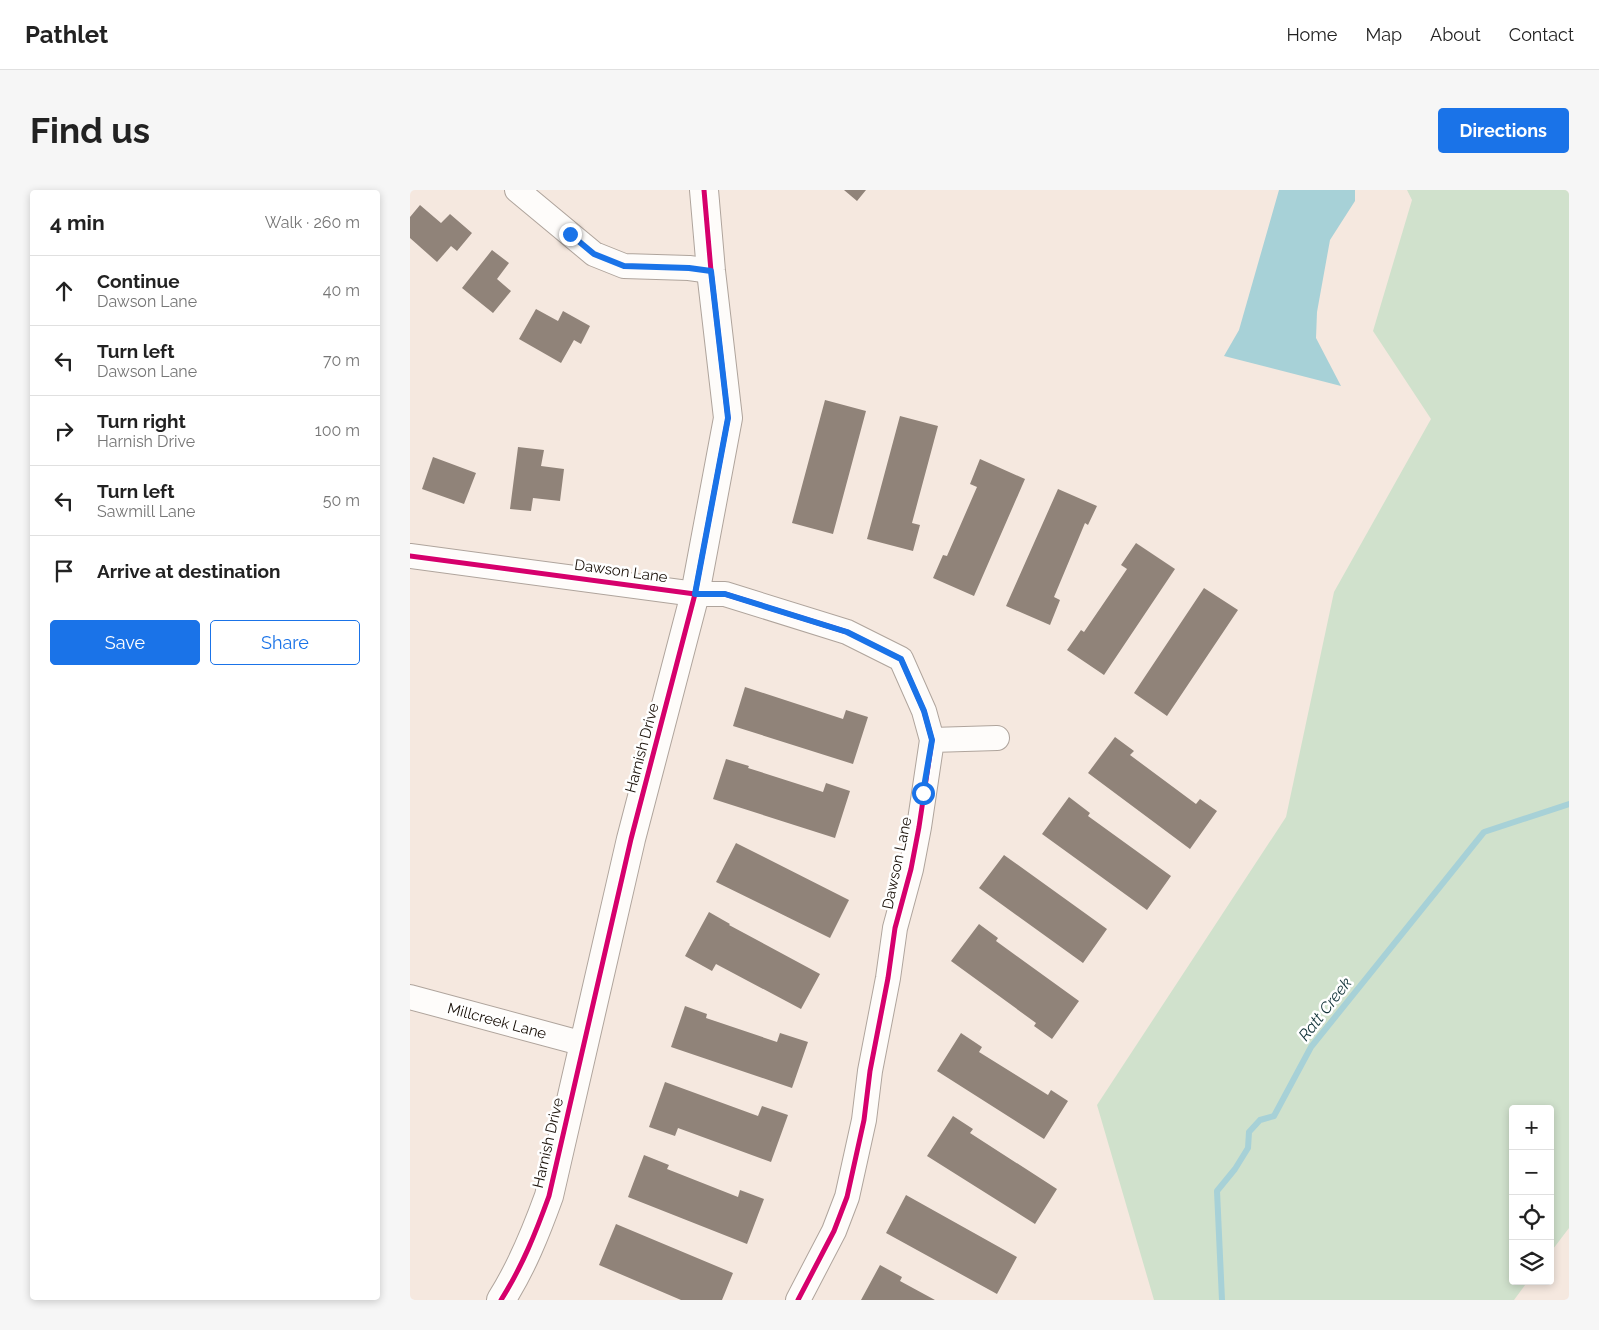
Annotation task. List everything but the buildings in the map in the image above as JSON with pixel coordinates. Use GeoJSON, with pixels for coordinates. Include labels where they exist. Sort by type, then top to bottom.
{"type":"FeatureCollection","features":[{"type":"Feature","properties":{"kind":"street"},"geometry":{"type":"LineString","coordinates":[[517,190],[594,254],[624,266],[689,268],[711,271]]}},
{"type":"Feature","properties":{"kind":"street","name":"Harnish Drive"},"geometry":{"type":"LineString","coordinates":[[501,1300],[536,1232],[549,1196],[631,839],[695,594],[728,418],[711,271],[704,190]]}},
{"type":"Feature","properties":{"kind":"street","name":"Dawson Lane"},"geometry":{"type":"LineString","coordinates":[[410,556],[695,594],[725,594],[847,632],[901,659],[924,711],[932,740],[911,869],[895,928],[888,978],[870,1070],[864,1120],[847,1197],[834,1231],[798,1300]]}},
{"type":"Feature","properties":{"kind":"street"},"geometry":{"type":"LineString","coordinates":[[932,740],[997,738]]}},
{"type":"Feature","properties":{"kind":"street","name":"Millcreek Lane"},"geometry":{"type":"LineString","coordinates":[[410,997],[584,1044]]}},
{"type":"Feature","properties":{"kind":"green space"},"geometry":{"type":"Polygon","coordinates":[[[1407,190],[1569,190],[1569,1228],[1554,1248],[1554,1105],[1509,1105],[1509,1285],[1525,1285],[1514,1300],[1154,1300],[1097,1105],[1286,817],[1334,592],[1431,419],[1373,331],[1412,200],[1407,190]]]}},
{"type":"Feature","properties":{"kind":"water"},"geometry":{"type":"Polygon","coordinates":[[[1279,190],[1355,190],[1355,201],[1330,240],[1317,312],[1316,338],[1341,386],[1224,356],[1239,330],[1279,190]]]}},
{"type":"Feature","properties":{"kind":"waterway","name":"Ratt Creek"},"geometry":{"type":"LineString","coordinates":[[1222,1300],[1217,1191],[1235,1169],[1248,1148],[1249,1132],[1260,1120],[1274,1116],[1311,1047],[1484,832],[1569,804]]}},
{"type":"Feature","properties":{"kind":"cycle path"},"geometry":{"type":"LineString","coordinates":[[501,1300],[516,1275],[549,1196],[631,839],[695,594],[728,418],[711,271],[704,190]]}},
{"type":"Feature","properties":{"kind":"cycle path"},"geometry":{"type":"LineString","coordinates":[[410,556],[695,594],[725,594],[847,632],[901,659],[924,711],[932,740],[919,827],[911,869],[895,928],[888,978],[870,1071],[864,1120],[847,1197],[834,1231],[798,1300]]}},
{"type":"Feature","properties":{"kind":"route"},"geometry":{"type":"LineString","coordinates":[[570,234],[594,254],[624,266],[689,268],[711,271],[728,418],[695,594],[725,594],[847,632],[901,659],[924,711],[932,740],[923,793]]}}]}
